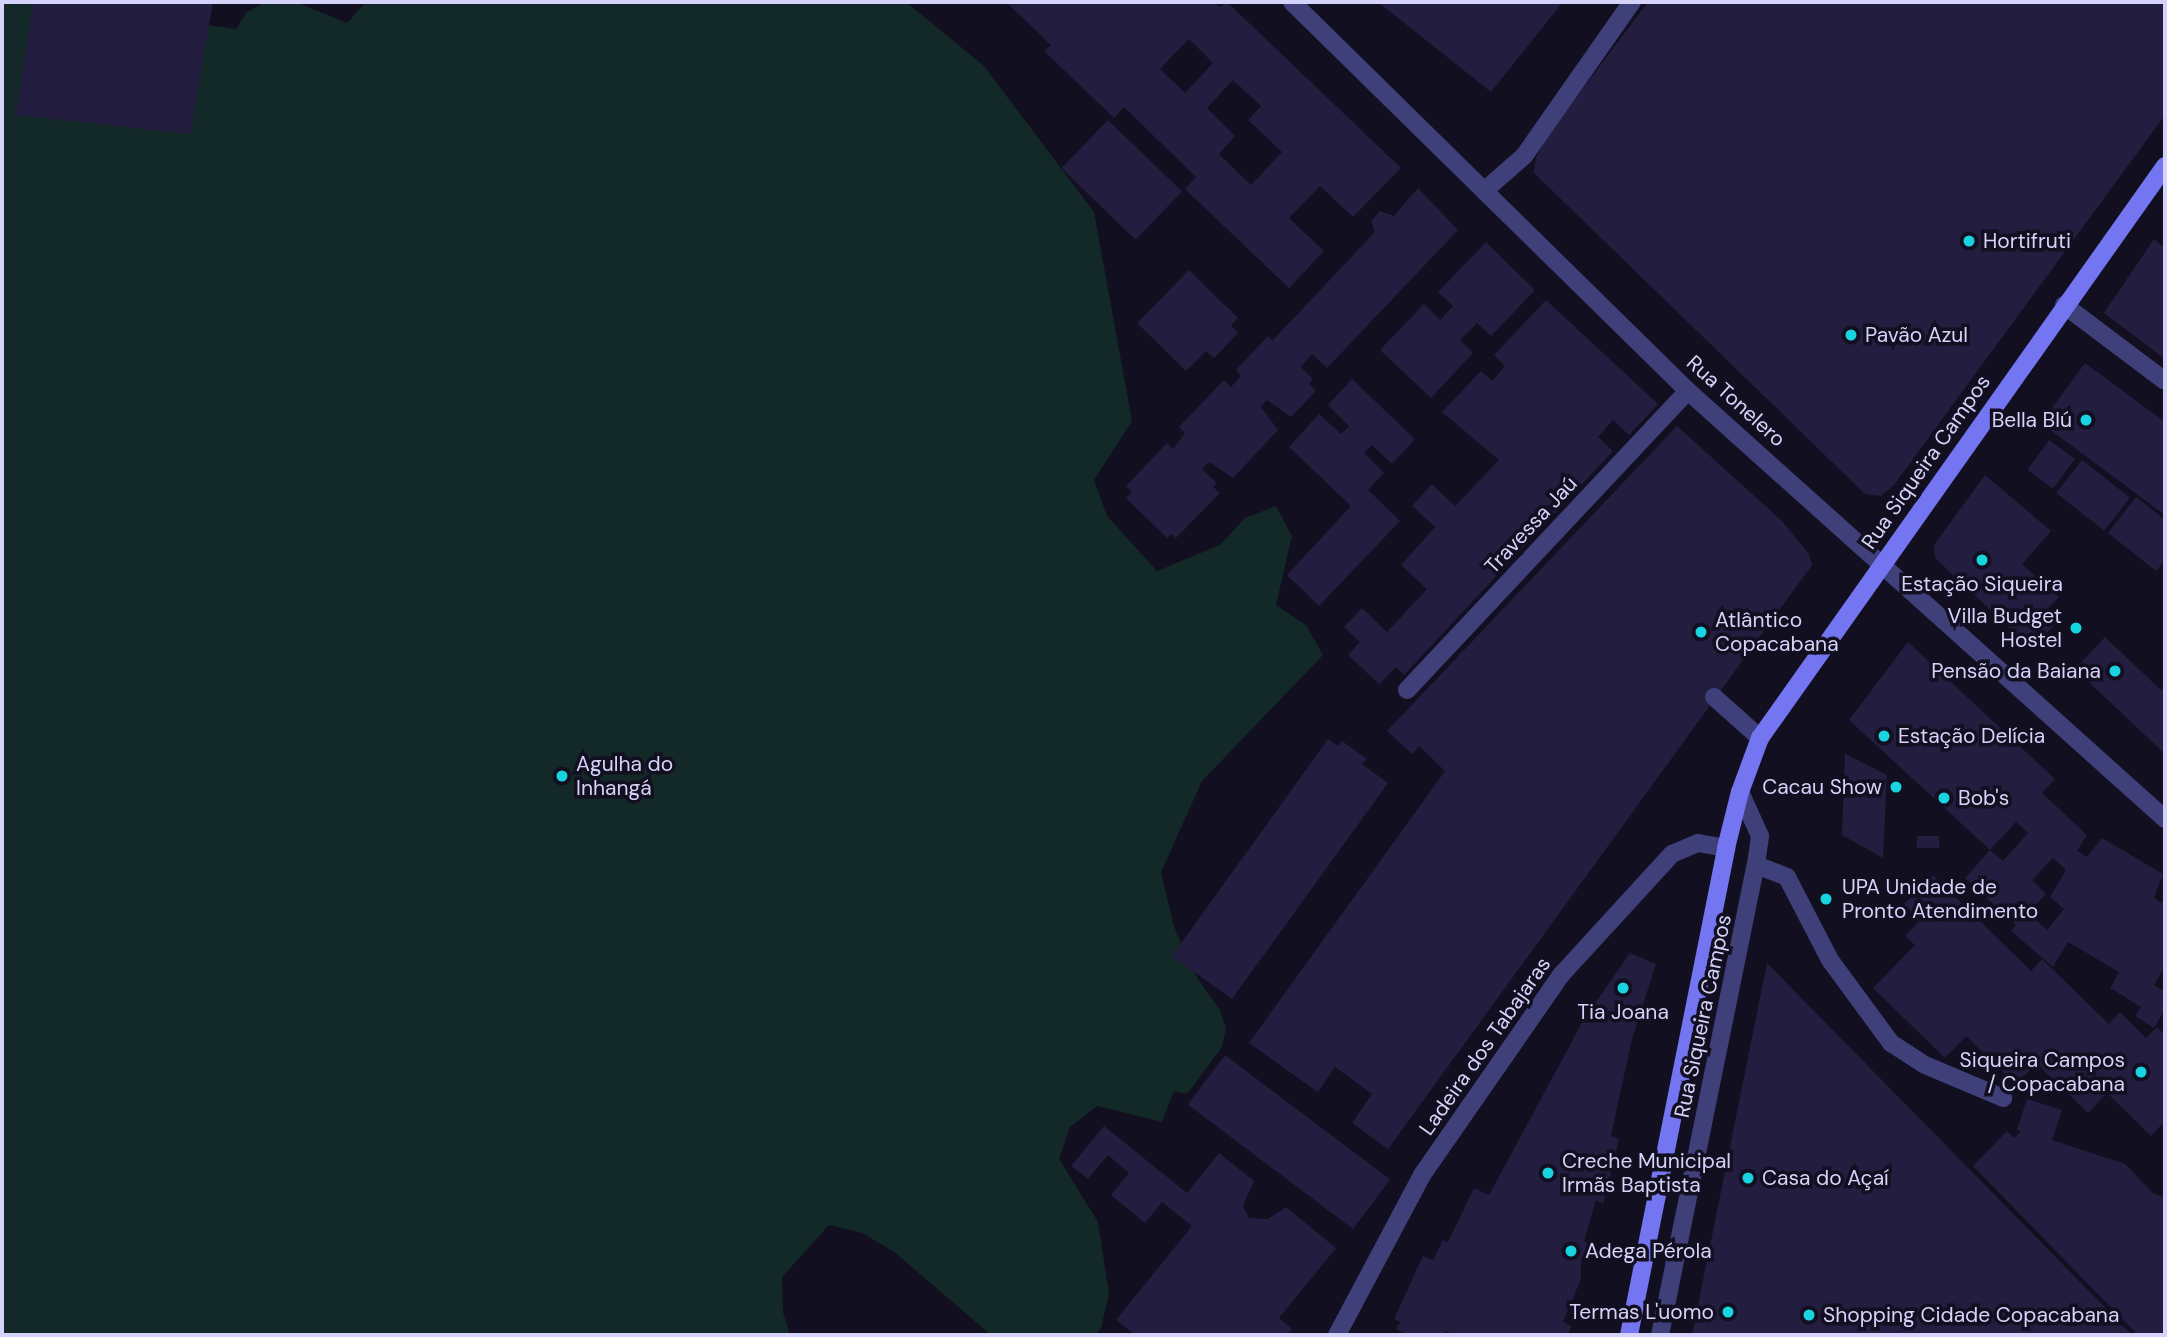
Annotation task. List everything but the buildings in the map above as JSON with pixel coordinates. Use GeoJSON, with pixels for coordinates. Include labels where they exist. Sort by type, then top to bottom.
{"type":"FeatureCollection","features":[{"type":"Feature","properties":{"kind":"main road","name":"Rua Siqueira Campos"},"geometry":{"type":"LineString","coordinates":[[1629,1335],[1726,848],[1740,792],[1760,738],[2064,305],[2165,166]]}},
{"type":"Feature","properties":{"kind":"street","name":"Rua Tonelero"},"geometry":{"type":"LineString","coordinates":[[1292,2],[1688,391],[2165,819]]}},
{"type":"Feature","properties":{"kind":"street"},"geometry":{"type":"LineString","coordinates":[[1484,191],[1524,156],[1632,2]]}},
{"type":"Feature","properties":{"kind":"street"},"geometry":{"type":"LineString","coordinates":[[2064,305],[2165,381]]}},
{"type":"Feature","properties":{"kind":"street","name":"Travessa Jaú"},"geometry":{"type":"LineString","coordinates":[[1408,690],[1688,391]]}},
{"type":"Feature","properties":{"kind":"street"},"geometry":{"type":"LineString","coordinates":[[1714,697],[1760,738]]}},
{"type":"Feature","properties":{"kind":"street","name":"Rua Siqueira Campos"},"geometry":{"type":"LineString","coordinates":[[1660,1335],[1756,865],[1760,836],[1740,792]]}},
{"type":"Feature","properties":{"kind":"street","name":"Ladeira dos Tabajaras"},"geometry":{"type":"LineString","coordinates":[[1337,1335],[1422,1175],[1561,975],[1672,854],[1698,843],[1726,848]]}},
{"type":"Feature","properties":{"kind":"street"},"geometry":{"type":"LineString","coordinates":[[1756,865],[1787,877],[1830,960],[1891,1043],[1925,1065],[2003,1098]]}},
{"type":"Feature","properties":{"kind":"green space"},"geometry":{"type":"Polygon","coordinates":[[[2,2],[120,2],[153,18],[236,29],[247,12],[267,2],[296,2],[347,23],[366,2],[906,2],[984,66],[1094,212],[1132,421],[1094,480],[1107,516],[1157,571],[1220,545],[1245,518],[1276,506],[1292,536],[1276,605],[1306,625],[1323,655],[1202,781],[1161,872],[1174,927],[1198,979],[1220,1010],[1226,1028],[1222,1047],[1187,1094],[1174,1091],[1162,1122],[1097,1106],[1070,1127],[1059,1159],[1098,1222],[1109,1294],[1101,1328],[1095,1335],[991,1335],[893,1251],[862,1233],[829,1225],[782,1277],[783,1312],[790,1335],[2,1335],[2,2]]]}},
{"type":"Feature","properties":{"kind":"place","name":"Hortifruti"},"geometry":{"type":"Point","coordinates":[1969,241]}},
{"type":"Feature","properties":{"kind":"place","name":"Pavão Azul"},"geometry":{"type":"Point","coordinates":[1851,335]}},
{"type":"Feature","properties":{"kind":"place","name":"Bella Blú"},"geometry":{"type":"Point","coordinates":[2086,420]}},
{"type":"Feature","properties":{"kind":"place","name":"Estação Siqueira"},"geometry":{"type":"Point","coordinates":[1982,560]}},
{"type":"Feature","properties":{"kind":"place","name":"Villa Budget Hostel"},"geometry":{"type":"Point","coordinates":[2076,628]}},
{"type":"Feature","properties":{"kind":"place","name":"Atlântico Copacabana"},"geometry":{"type":"Point","coordinates":[1701,632]}},
{"type":"Feature","properties":{"kind":"place","name":"Pensão da Baiana"},"geometry":{"type":"Point","coordinates":[2115,671]}},
{"type":"Feature","properties":{"kind":"place","name":"Estação Delícia"},"geometry":{"type":"Point","coordinates":[1884,736]}},
{"type":"Feature","properties":{"kind":"place","name":"Agulha do Inhangá"},"geometry":{"type":"Point","coordinates":[562,776]}},
{"type":"Feature","properties":{"kind":"place","name":"Cacau Show"},"geometry":{"type":"Point","coordinates":[1896,787]}},
{"type":"Feature","properties":{"kind":"place","name":"Bob's"},"geometry":{"type":"Point","coordinates":[1944,798]}},
{"type":"Feature","properties":{"kind":"place","name":"UPA Unidade de Pronto Atendimento"},"geometry":{"type":"Point","coordinates":[1826,899]}},
{"type":"Feature","properties":{"kind":"place","name":"Tia Joana"},"geometry":{"type":"Point","coordinates":[1623,988]}},
{"type":"Feature","properties":{"kind":"place","name":"Siqueira Campos / Copacabana"},"geometry":{"type":"Point","coordinates":[2141,1072]}},
{"type":"Feature","properties":{"kind":"place","name":"Creche Municipal Irmãs Baptista"},"geometry":{"type":"Point","coordinates":[1548,1173]}},
{"type":"Feature","properties":{"kind":"place","name":"Casa do Açaí"},"geometry":{"type":"Point","coordinates":[1748,1178]}},
{"type":"Feature","properties":{"kind":"place","name":"Adega Pérola"},"geometry":{"type":"Point","coordinates":[1571,1251]}},
{"type":"Feature","properties":{"kind":"place","name":"Termas L'uomo"},"geometry":{"type":"Point","coordinates":[1728,1312]}},
{"type":"Feature","properties":{"kind":"place","name":"Shopping Cidade Copacabana"},"geometry":{"type":"Point","coordinates":[1809,1315]}}]}
